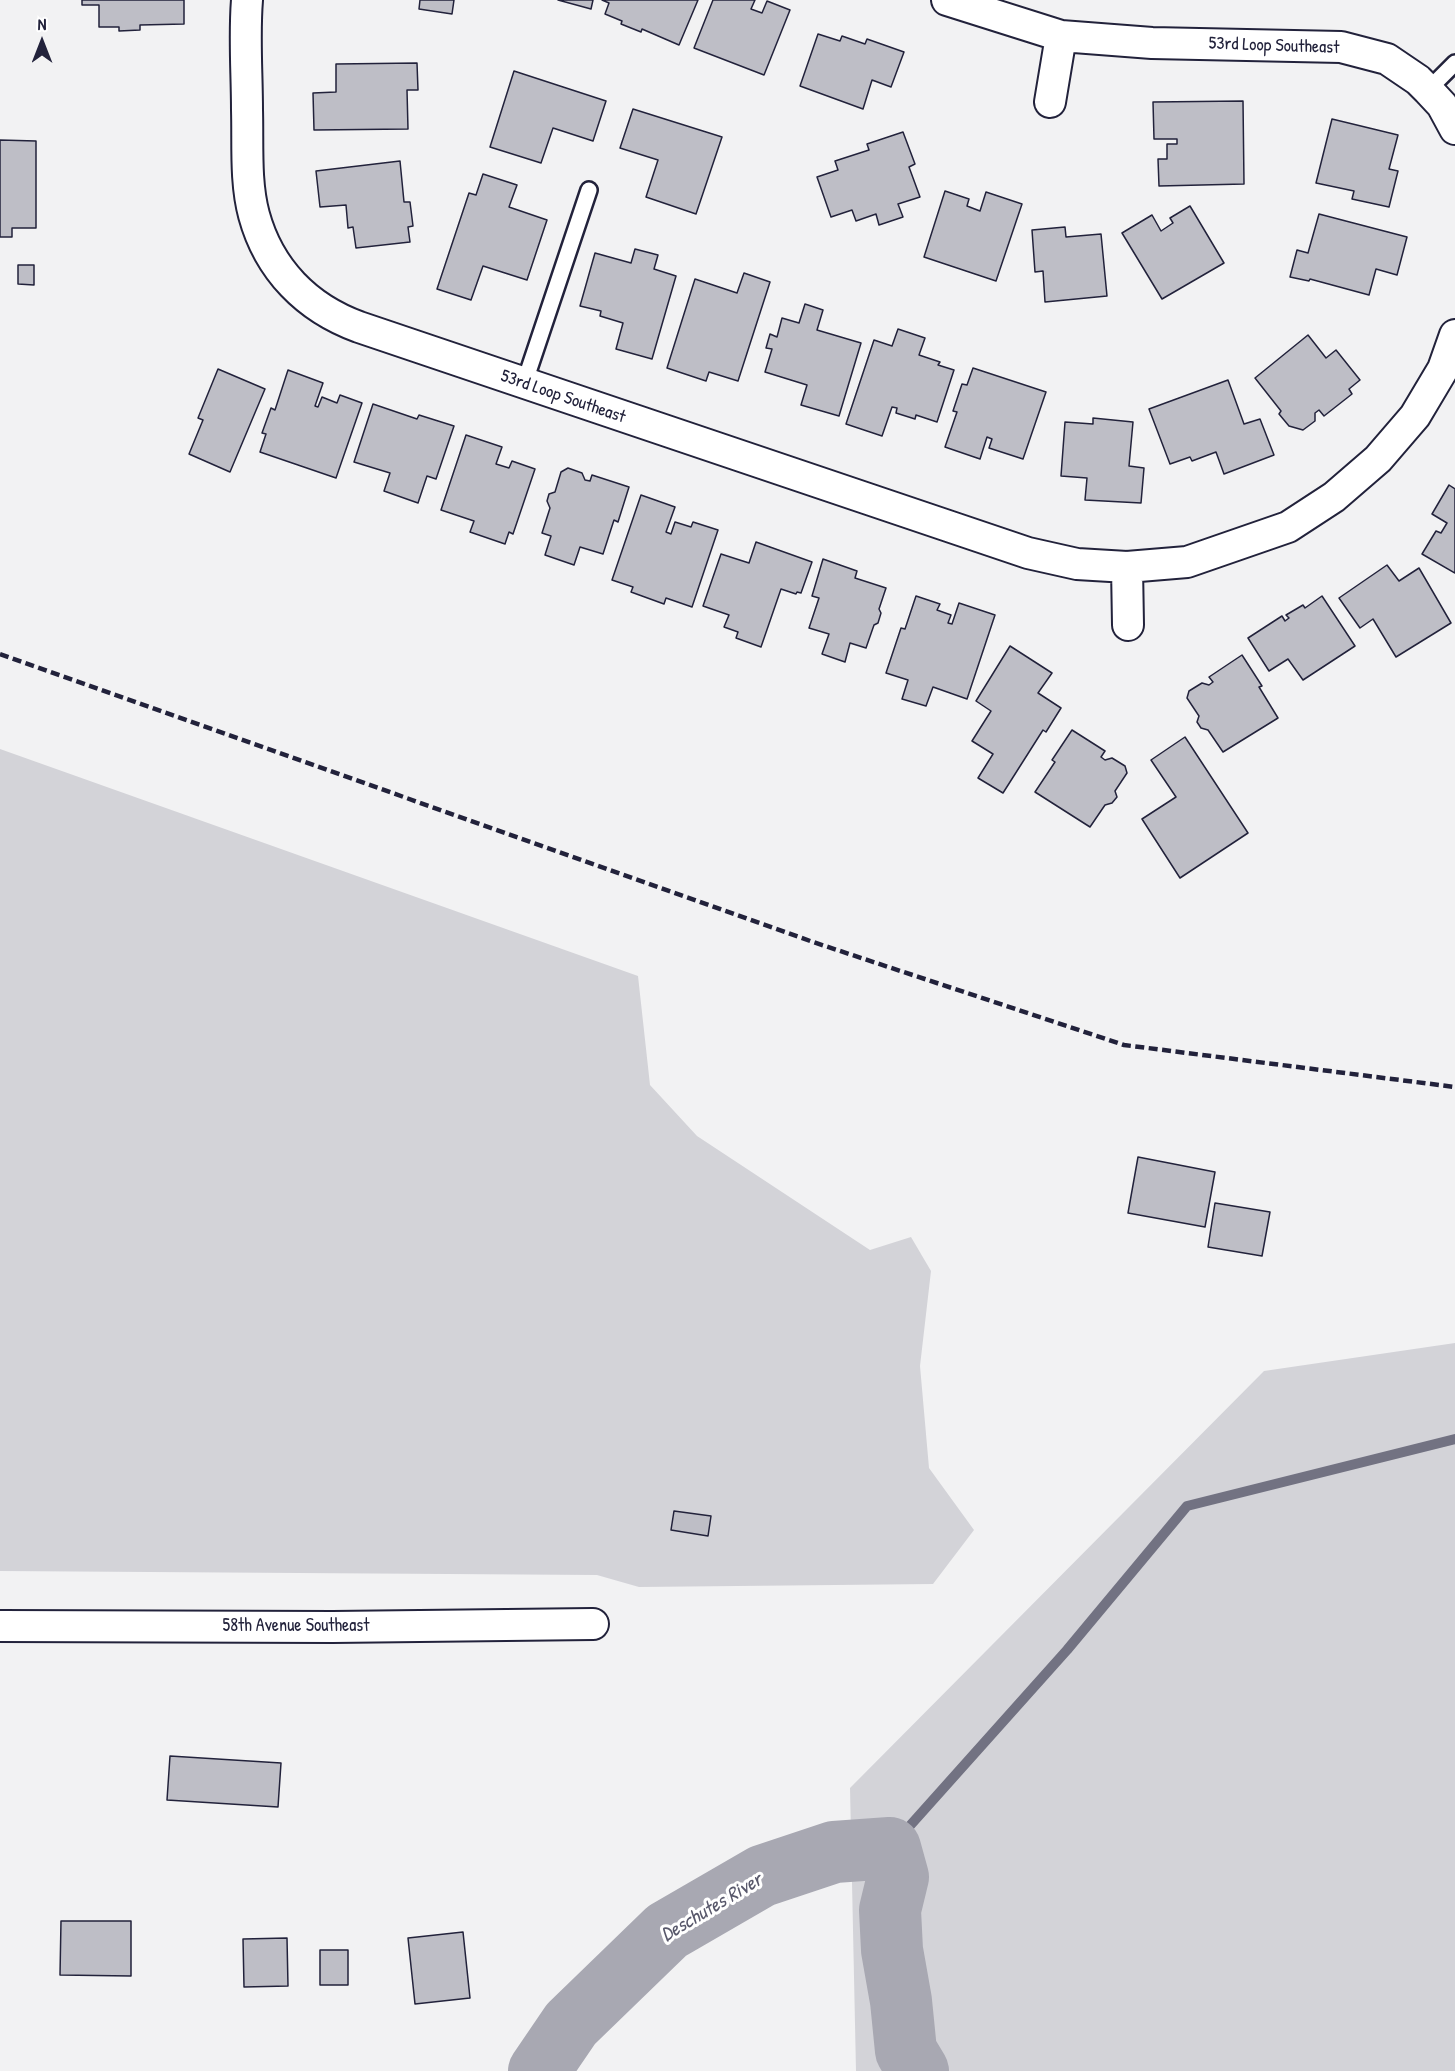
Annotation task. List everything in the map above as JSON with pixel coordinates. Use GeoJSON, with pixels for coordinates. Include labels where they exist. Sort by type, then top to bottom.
{"type":"FeatureCollection","features":[{"type":"Feature","properties":{"kind":"street","name":"53rd Loop Southeast"},"geometry":{"type":"LineString","coordinates":[[247,0],[249,176],[254,215],[268,248],[285,276],[308,300],[335,318],[524,384],[1028,553],[1077,564],[1127,567],[1188,562],[1288,527],[1334,497],[1378,459],[1415,416],[1443,369],[1455,335]]}},
{"type":"Feature","properties":{"kind":"street","name":"53rd Loop Southeast"},"geometry":{"type":"LineString","coordinates":[[946,0],[1061,36],[1152,43],[1341,47],[1387,59],[1418,81],[1442,105],[1455,129]]}},
{"type":"Feature","properties":{"kind":"street"},"geometry":{"type":"LineString","coordinates":[[1050,102],[1061,36]]}},
{"type":"Feature","properties":{"kind":"street"},"geometry":{"type":"LineString","coordinates":[[1127,567],[1128,625]]}},
{"type":"Feature","properties":{"kind":"street","name":"58th Avenue Southeast"},"geometry":{"type":"LineString","coordinates":[[0,1626],[333,1627],[593,1624]]}},
{"type":"Feature","properties":{"kind":"lane"},"geometry":{"type":"LineString","coordinates":[[1428,90],[1455,63]]}},
{"type":"Feature","properties":{"kind":"lane"},"geometry":{"type":"LineString","coordinates":[[524,384],[589,190]]}},
{"type":"Feature","properties":{"kind":"shaded area"},"geometry":{"type":"Polygon","coordinates":[[[0,749],[638,976],[650,1085],[697,1136],[870,1250],[911,1237],[931,1271],[920,1366],[929,1468],[974,1530],[933,1584],[639,1587],[597,1575],[0,1571],[0,749]]]}},
{"type":"Feature","properties":{"kind":"shaded area"},"geometry":{"type":"Polygon","coordinates":[[[1455,1343],[1455,2071],[856,2071],[850,1788],[1264,1371],[1455,1343]]]}},
{"type":"Feature","properties":{"kind":"building"},"geometry":{"type":"Polygon","coordinates":[[[82,0],[184,0],[184,24],[140,25],[140,30],[119,31],[119,27],[99,27],[99,5],[82,5],[82,0]]]}},
{"type":"Feature","properties":{"kind":"building"},"geometry":{"type":"Polygon","coordinates":[[[420,0],[454,0],[452,14],[419,9],[420,0]]]}},
{"type":"Feature","properties":{"kind":"building"},"geometry":{"type":"Polygon","coordinates":[[[558,0],[593,0],[591,9],[558,0]]]}},
{"type":"Feature","properties":{"kind":"building"},"geometry":{"type":"Polygon","coordinates":[[[602,0],[698,0],[679,45],[642,29],[641,32],[621,24],[622,21],[605,14],[609,3],[602,0]]]}},
{"type":"Feature","properties":{"kind":"building"},"geometry":{"type":"Polygon","coordinates":[[[713,0],[755,0],[751,9],[762,13],[767,1],[790,10],[764,75],[694,48],[713,0]]]}},
{"type":"Feature","properties":{"kind":"building"},"geometry":{"type":"Polygon","coordinates":[[[818,34],[840,41],[842,36],[865,44],[867,39],[904,52],[891,87],[872,80],[863,109],[800,86],[818,34]]]}},
{"type":"Feature","properties":{"kind":"building"},"geometry":{"type":"Polygon","coordinates":[[[417,63],[418,90],[407,90],[408,129],[314,130],[313,93],[336,92],[336,64],[417,63]]]}},
{"type":"Feature","properties":{"kind":"building"},"geometry":{"type":"Polygon","coordinates":[[[514,71],[606,101],[593,141],[553,128],[541,163],[490,147],[514,71]]]}},
{"type":"Feature","properties":{"kind":"building"},"geometry":{"type":"Polygon","coordinates":[[[1243,101],[1244,184],[1159,186],[1158,159],[1167,159],[1167,144],[1177,144],[1177,139],[1154,139],[1153,102],[1243,101]]]}},
{"type":"Feature","properties":{"kind":"building"},"geometry":{"type":"Polygon","coordinates":[[[633,109],[722,137],[696,214],[646,197],[658,160],[620,148],[633,109]]]}},
{"type":"Feature","properties":{"kind":"building"},"geometry":{"type":"Polygon","coordinates":[[[1332,119],[1398,135],[1389,169],[1398,171],[1389,207],[1352,199],[1354,191],[1316,183],[1332,119]]]}},
{"type":"Feature","properties":{"kind":"building"},"geometry":{"type":"Polygon","coordinates":[[[903,132],[915,164],[909,167],[920,197],[898,204],[903,217],[879,225],[876,214],[856,221],[852,210],[831,217],[817,177],[838,170],[835,161],[869,150],[867,144],[903,132]]]}},
{"type":"Feature","properties":{"kind":"building"},"geometry":{"type":"Polygon","coordinates":[[[0,140],[36,141],[36,228],[12,228],[12,237],[0,237],[0,140]]]}},
{"type":"Feature","properties":{"kind":"building"},"geometry":{"type":"Polygon","coordinates":[[[400,161],[404,202],[410,202],[413,226],[408,227],[410,242],[356,248],[353,227],[348,228],[346,205],[320,207],[316,171],[400,161]]]}},
{"type":"Feature","properties":{"kind":"building"},"geometry":{"type":"Polygon","coordinates":[[[483,174],[517,185],[509,207],[547,220],[527,280],[483,266],[471,300],[437,289],[469,193],[476,195],[483,174]]]}},
{"type":"Feature","properties":{"kind":"building"},"geometry":{"type":"Polygon","coordinates":[[[945,191],[969,199],[967,206],[980,211],[986,192],[1022,204],[996,281],[924,257],[945,191]]]}},
{"type":"Feature","properties":{"kind":"building"},"geometry":{"type":"Polygon","coordinates":[[[1190,206],[1224,263],[1162,299],[1122,233],[1152,215],[1161,231],[1173,223],[1170,218],[1190,206]]]}},
{"type":"Feature","properties":{"kind":"building"},"geometry":{"type":"Polygon","coordinates":[[[1319,214],[1407,237],[1397,275],[1376,269],[1369,295],[1310,279],[1309,281],[1290,277],[1297,250],[1308,253],[1319,214]]]}},
{"type":"Feature","properties":{"kind":"building"},"geometry":{"type":"Polygon","coordinates":[[[1065,227],[1066,237],[1101,234],[1107,296],[1045,302],[1043,271],[1035,272],[1032,230],[1065,227]]]}},
{"type":"Feature","properties":{"kind":"building"},"geometry":{"type":"Polygon","coordinates":[[[635,249],[658,255],[654,269],[676,276],[652,359],[616,349],[623,323],[600,316],[601,311],[580,306],[595,253],[631,263],[635,249]]]}},
{"type":"Feature","properties":{"kind":"building"},"geometry":{"type":"Polygon","coordinates":[[[18,265],[34,265],[34,285],[18,284],[18,265]]]}},
{"type":"Feature","properties":{"kind":"building"},"geometry":{"type":"Polygon","coordinates":[[[744,273],[770,282],[738,381],[709,372],[706,381],[667,368],[695,279],[737,293],[744,273]]]}},
{"type":"Feature","properties":{"kind":"building"},"geometry":{"type":"Polygon","coordinates":[[[805,304],[823,310],[817,330],[861,343],[839,416],[801,405],[807,385],[765,372],[772,349],[766,348],[770,334],[777,337],[782,318],[799,323],[805,304]]]}},
{"type":"Feature","properties":{"kind":"building"},"geometry":{"type":"Polygon","coordinates":[[[898,329],[925,338],[919,355],[940,362],[938,365],[954,370],[937,422],[916,415],[915,419],[896,413],[897,408],[892,407],[882,436],[846,424],[874,340],[892,346],[898,329]]]}},
{"type":"Feature","properties":{"kind":"building"},"geometry":{"type":"Polygon","coordinates":[[[1308,335],[1326,358],[1336,350],[1360,380],[1349,389],[1352,394],[1324,416],[1319,410],[1315,413],[1315,421],[1303,430],[1289,426],[1279,414],[1281,411],[1255,378],[1308,335]]]}},
{"type":"Feature","properties":{"kind":"building"},"geometry":{"type":"Polygon","coordinates":[[[973,368],[1046,392],[1023,459],[989,448],[992,439],[987,437],[980,459],[945,447],[957,412],[953,411],[962,384],[967,385],[973,368]]]}},
{"type":"Feature","properties":{"kind":"building"},"geometry":{"type":"Polygon","coordinates":[[[218,369],[265,389],[230,472],[189,454],[203,420],[198,418],[218,369]]]}},
{"type":"Feature","properties":{"kind":"building"},"geometry":{"type":"Polygon","coordinates":[[[288,370],[323,383],[315,406],[318,407],[322,397],[337,403],[340,395],[362,403],[336,478],[260,452],[266,434],[262,433],[271,408],[275,410],[288,370]]]}},
{"type":"Feature","properties":{"kind":"building"},"geometry":{"type":"Polygon","coordinates":[[[1228,380],[1244,424],[1260,419],[1274,455],[1224,474],[1216,452],[1192,461],[1190,457],[1170,464],[1149,409],[1228,380]]]}},
{"type":"Feature","properties":{"kind":"building"},"geometry":{"type":"Polygon","coordinates":[[[373,404],[417,419],[419,415],[454,426],[436,479],[427,476],[418,503],[384,491],[390,473],[354,462],[373,404]]]}},
{"type":"Feature","properties":{"kind":"building"},"geometry":{"type":"Polygon","coordinates":[[[1093,418],[1133,422],[1129,466],[1144,468],[1141,503],[1085,500],[1087,478],[1061,476],[1065,422],[1093,424],[1093,418]]]}},
{"type":"Feature","properties":{"kind":"building"},"geometry":{"type":"Polygon","coordinates":[[[466,435],[502,447],[496,464],[509,468],[512,461],[535,469],[513,534],[509,532],[505,544],[470,532],[474,521],[441,510],[466,435]]]}},
{"type":"Feature","properties":{"kind":"building"},"geometry":{"type":"Polygon","coordinates":[[[568,468],[582,473],[585,480],[590,481],[592,475],[629,487],[618,522],[614,520],[603,554],[580,547],[574,565],[545,555],[551,536],[542,533],[550,508],[547,501],[549,494],[555,492],[561,472],[568,468]]]}},
{"type":"Feature","properties":{"kind":"building"},"geometry":{"type":"Polygon","coordinates":[[[1449,485],[1455,489],[1455,573],[1422,554],[1436,531],[1441,533],[1447,523],[1432,514],[1449,485]]]}},
{"type":"Feature","properties":{"kind":"building"},"geometry":{"type":"Polygon","coordinates":[[[641,495],[675,507],[666,532],[671,534],[675,522],[691,527],[693,522],[718,530],[692,607],[666,598],[664,604],[631,592],[633,587],[612,580],[641,495]]]}},
{"type":"Feature","properties":{"kind":"building"},"geometry":{"type":"Polygon","coordinates":[[[756,542],[812,562],[801,593],[796,594],[781,589],[761,647],[736,638],[738,632],[724,627],[729,615],[703,606],[721,554],[749,563],[756,542]]]}},
{"type":"Feature","properties":{"kind":"building"},"geometry":{"type":"Polygon","coordinates":[[[823,559],[857,571],[855,578],[886,588],[879,609],[881,613],[878,623],[874,625],[866,648],[850,643],[845,662],[822,654],[829,634],[809,628],[819,598],[812,596],[823,559]]]}},
{"type":"Feature","properties":{"kind":"building"},"geometry":{"type":"Polygon","coordinates":[[[1387,565],[1399,581],[1419,568],[1451,623],[1396,657],[1373,619],[1360,628],[1339,598],[1387,565]]]}},
{"type":"Feature","properties":{"kind":"building"},"geometry":{"type":"Polygon","coordinates":[[[916,596],[940,604],[937,610],[951,615],[948,623],[952,624],[959,603],[995,615],[967,699],[933,687],[926,706],[902,699],[908,680],[886,673],[901,628],[905,629],[916,596]]]}},
{"type":"Feature","properties":{"kind":"building"},"geometry":{"type":"Polygon","coordinates":[[[1322,596],[1355,646],[1303,680],[1288,659],[1269,671],[1248,638],[1282,616],[1285,621],[1289,618],[1286,615],[1303,605],[1305,608],[1322,596]]]}},
{"type":"Feature","properties":{"kind":"building"},"geometry":{"type":"Polygon","coordinates":[[[1010,646],[1052,673],[1038,693],[1061,708],[1046,732],[1043,730],[1003,793],[978,778],[993,754],[972,741],[991,711],[976,701],[1010,646]]]}},
{"type":"Feature","properties":{"kind":"building"},"geometry":{"type":"Polygon","coordinates":[[[1242,655],[1262,686],[1259,687],[1278,718],[1223,752],[1208,730],[1201,728],[1197,722],[1199,716],[1187,698],[1189,691],[1202,683],[1209,685],[1213,682],[1209,677],[1242,655]]]}},
{"type":"Feature","properties":{"kind":"building"},"geometry":{"type":"Polygon","coordinates":[[[1072,730],[1105,751],[1101,757],[1105,760],[1112,758],[1125,766],[1127,773],[1115,791],[1117,797],[1112,803],[1105,805],[1090,827],[1035,792],[1055,762],[1052,760],[1072,730]]]}},
{"type":"Feature","properties":{"kind":"building"},"geometry":{"type":"Polygon","coordinates":[[[1185,737],[1248,833],[1180,878],[1142,819],[1176,797],[1151,760],[1185,737]]]}},
{"type":"Feature","properties":{"kind":"building"},"geometry":{"type":"Polygon","coordinates":[[[1138,1157],[1215,1172],[1205,1227],[1128,1213],[1138,1157]]]}},
{"type":"Feature","properties":{"kind":"building"},"geometry":{"type":"Polygon","coordinates":[[[1215,1203],[1270,1212],[1262,1256],[1208,1247],[1215,1203]]]}},
{"type":"Feature","properties":{"kind":"building"},"geometry":{"type":"Polygon","coordinates":[[[674,1511],[711,1516],[708,1536],[671,1530],[674,1511]]]}},
{"type":"Feature","properties":{"kind":"building"},"geometry":{"type":"Polygon","coordinates":[[[170,1756],[281,1763],[278,1807],[167,1800],[170,1756]]]}},
{"type":"Feature","properties":{"kind":"building"},"geometry":{"type":"Polygon","coordinates":[[[61,1921],[131,1921],[131,1976],[60,1975],[61,1921]]]}},
{"type":"Feature","properties":{"kind":"building"},"geometry":{"type":"Polygon","coordinates":[[[463,1932],[470,1998],[415,2004],[408,1938],[463,1932]]]}},
{"type":"Feature","properties":{"kind":"building"},"geometry":{"type":"Polygon","coordinates":[[[287,1938],[288,1986],[244,1987],[243,1939],[287,1938]]]}},
{"type":"Feature","properties":{"kind":"building"},"geometry":{"type":"Polygon","coordinates":[[[320,1950],[348,1950],[348,1985],[320,1985],[320,1950]]]}},
{"type":"Feature","properties":{"kind":"waterway"},"geometry":{"type":"LineString","coordinates":[[890,1848],[1067,1650],[1187,1506],[1455,1439]]}},
{"type":"Feature","properties":{"kind":"waterway","name":"Deschutes River"},"geometry":{"type":"LineString","coordinates":[[539,2071],[571,2024],[667,1931],[762,1876],[834,1852],[890,1848],[898,1877],[890,1910],[892,1950],[901,2001],[906,2051],[918,2071]]}},
{"type":"Feature","properties":{"kind":"railway"},"geometry":{"type":"LineString","coordinates":[[0,654],[813,942],[1124,1045],[1455,1087]]}}]}
